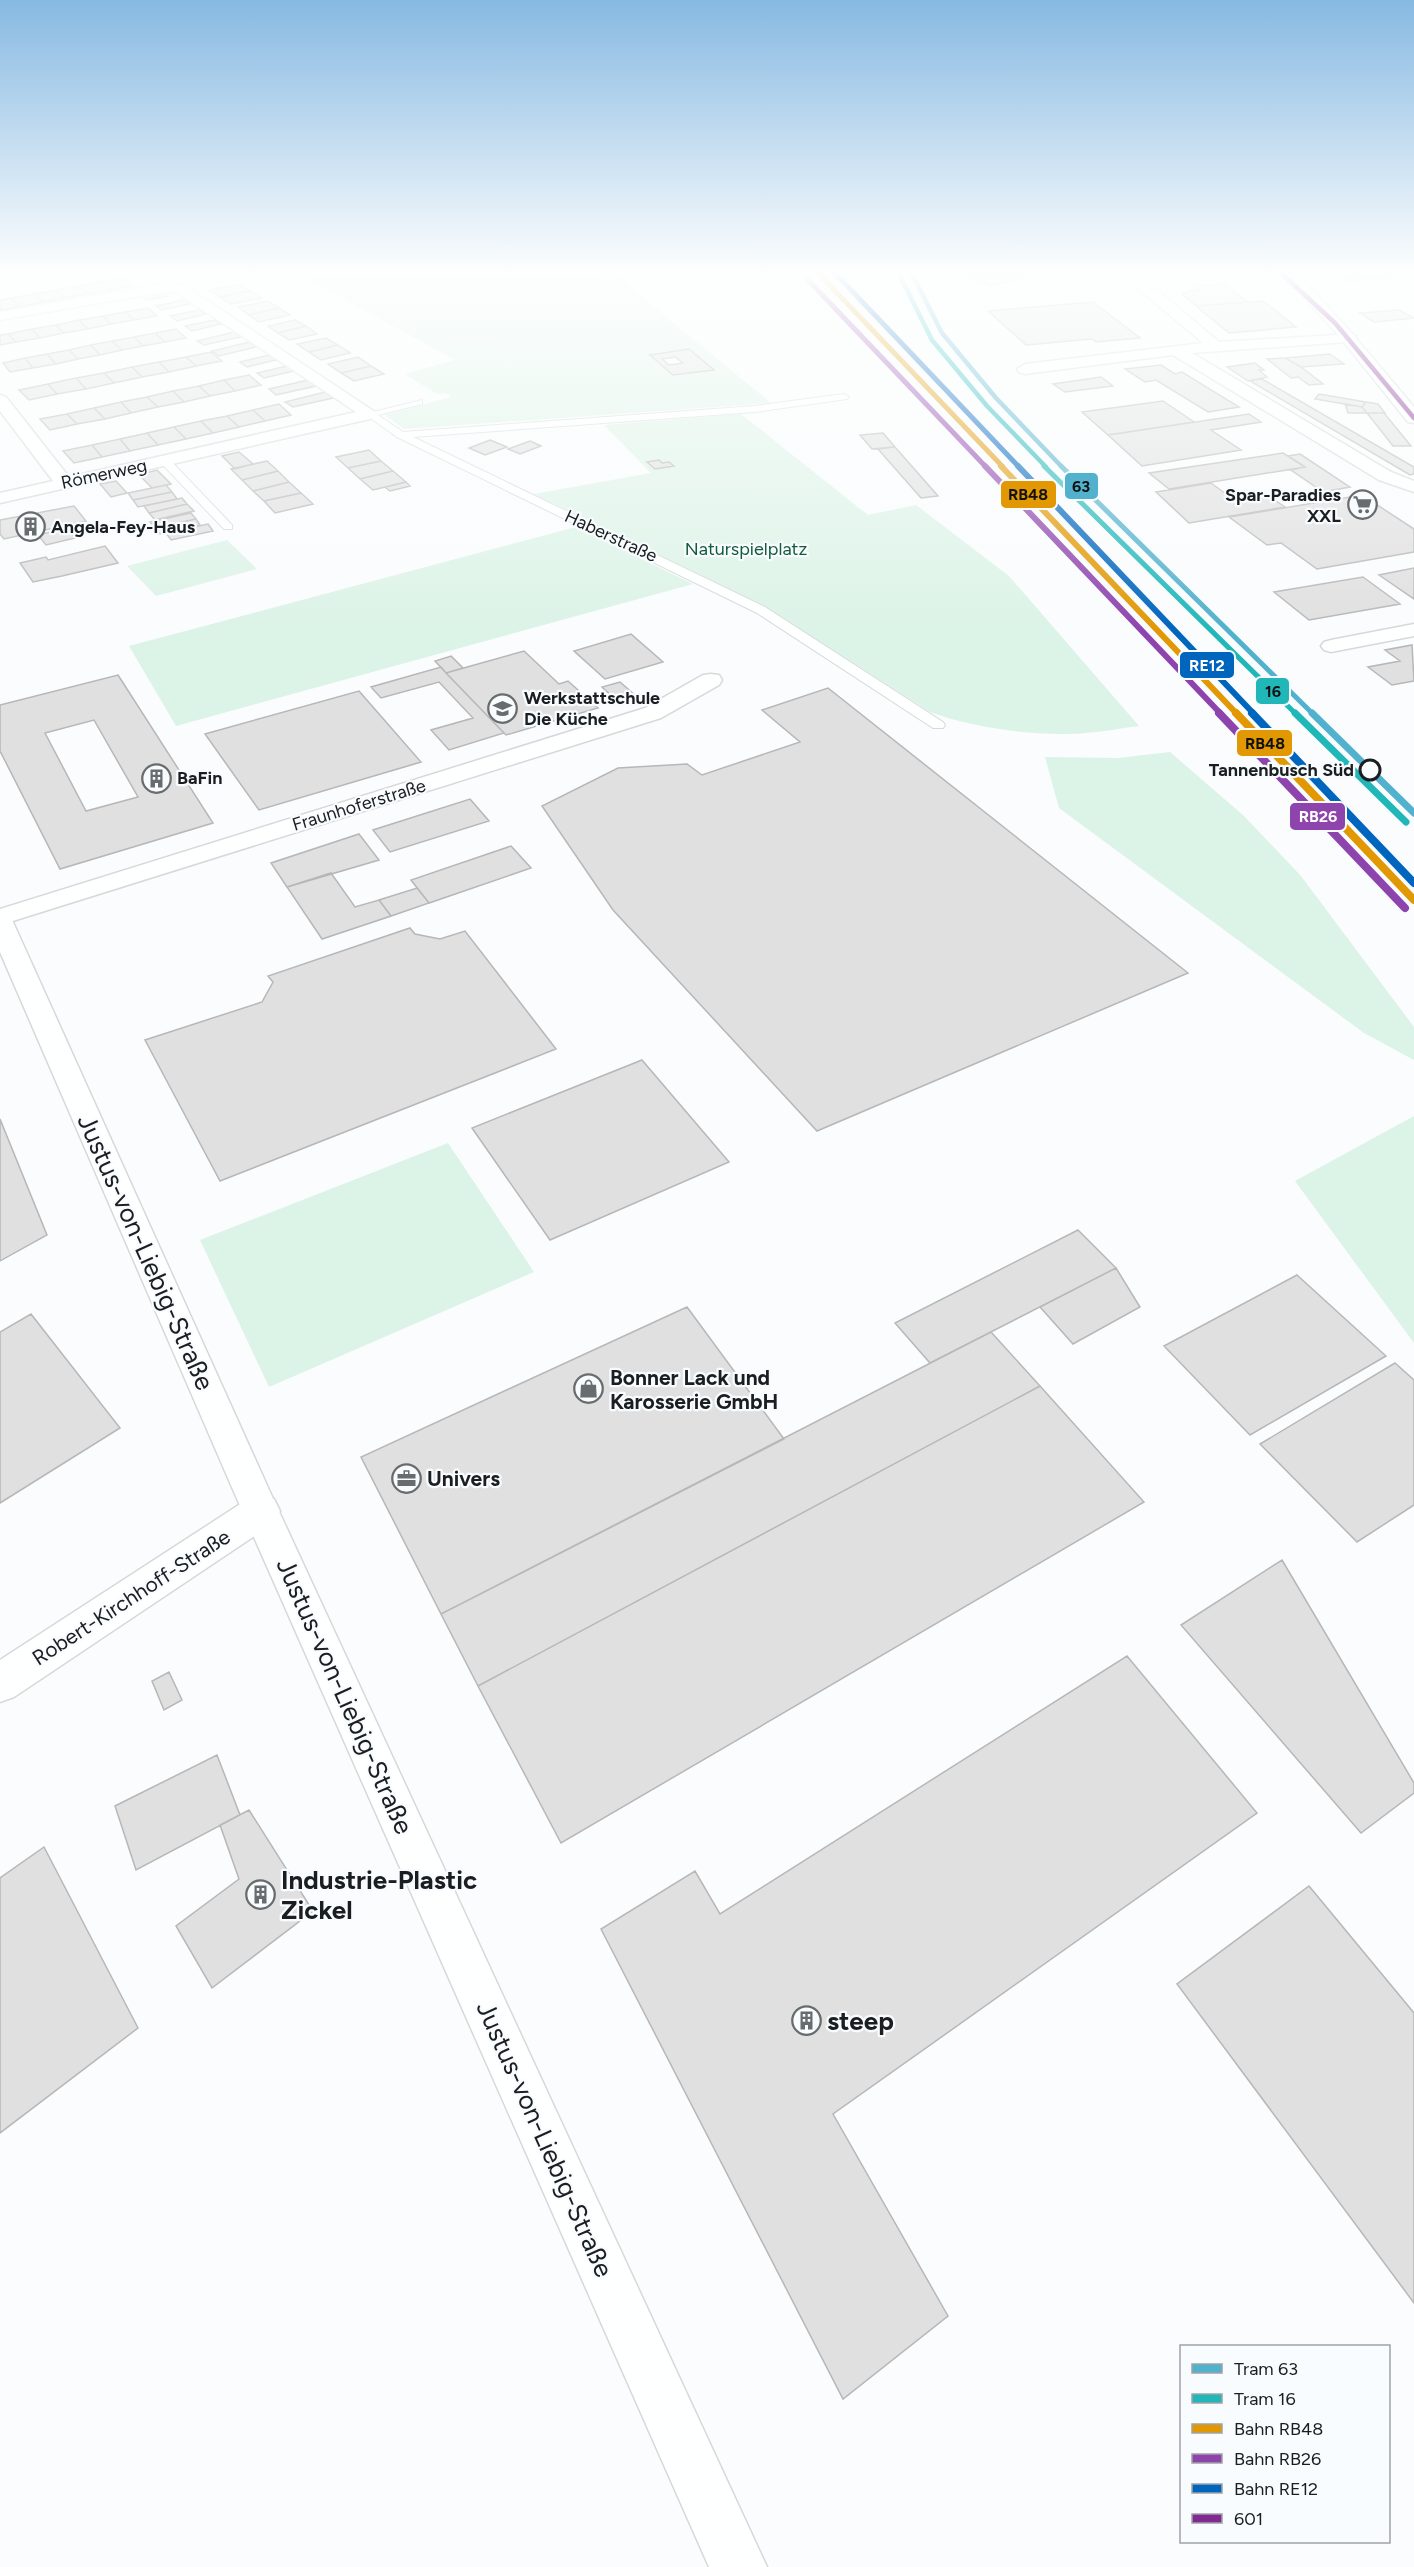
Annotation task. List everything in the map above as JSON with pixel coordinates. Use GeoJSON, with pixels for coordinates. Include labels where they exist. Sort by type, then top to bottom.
{"type":"FeatureCollection","features":[{"type":"Feature","properties":{"kind":"street"},"geometry":{"type":"LineString","coordinates":[[336,392],[370,414]]}},
{"type":"Feature","properties":{"kind":"street"},"geometry":{"type":"LineString","coordinates":[[1244,392],[1385,476],[1414,487]]}},
{"type":"Feature","properties":{"kind":"street"},"geometry":{"type":"LineString","coordinates":[[1393,392],[1414,418]]}},
{"type":"Feature","properties":{"kind":"street"},"geometry":{"type":"LineString","coordinates":[[0,400],[64,483]]}},
{"type":"Feature","properties":{"kind":"street","name":"Römerweg"},"geometry":{"type":"LineString","coordinates":[[0,498],[370,414]]}},
{"type":"Feature","properties":{"kind":"street"},"geometry":{"type":"LineString","coordinates":[[1331,646],[1414,630]]}},
{"type":"Feature","properties":{"kind":"street","name":"Fraunhoferstraße"},"geometry":{"type":"LineString","coordinates":[[0,917],[653,713],[711,680]]}},
{"type":"Feature","properties":{"kind":"street","name":"Justus-von-Liebig-Straße"},"geometry":{"type":"LineString","coordinates":[[0,922],[261,1511],[738,2567]]}},
{"type":"Feature","properties":{"kind":"street","name":"Robert-Kirchhoff-Straße"},"geometry":{"type":"LineString","coordinates":[[0,1683],[261,1511]]}},
{"type":"Feature","properties":{"kind":"lane"},"geometry":{"type":"LineString","coordinates":[[401,435],[755,409],[844,397]]}},
{"type":"Feature","properties":{"kind":"lane","name":"Römerweg"},"geometry":{"type":"LineString","coordinates":[[370,414],[419,402]]}},
{"type":"Feature","properties":{"kind":"lane","name":"Haberstraße"},"geometry":{"type":"LineString","coordinates":[[370,414],[401,435],[761,610],[938,725]]}},
{"type":"Feature","properties":{"kind":"lane"},"geometry":{"type":"LineString","coordinates":[[165,461],[228,527]]}},
{"type":"Feature","properties":{"kind":"green space"},"geometry":{"type":"Polygon","coordinates":[[[433,392],[757,392],[771,403],[404,429],[385,415],[451,397],[445,393],[437,394],[433,392]]]}},
{"type":"Feature","properties":{"kind":"green space","name":"Naturspielplatz"},"geometry":{"type":"Polygon","coordinates":[[[741,414],[868,515],[916,505],[1009,576],[1139,726],[1098,732],[1047,734],[986,727],[930,712],[769,609],[534,494],[651,473],[604,425],[741,414]]]}},
{"type":"Feature","properties":{"kind":"green space"},"geometry":{"type":"Polygon","coordinates":[[[576,527],[693,584],[176,726],[129,646],[576,527]]]}},
{"type":"Feature","properties":{"kind":"green space"},"geometry":{"type":"Polygon","coordinates":[[[227,540],[257,569],[156,596],[127,566],[227,540]]]}},
{"type":"Feature","properties":{"kind":"green space"},"geometry":{"type":"Polygon","coordinates":[[[1170,752],[1244,816],[1301,876],[1414,1027],[1414,1060],[1364,1033],[1059,808],[1045,757],[1118,758],[1170,752]]]}},
{"type":"Feature","properties":{"kind":"green space"},"geometry":{"type":"Polygon","coordinates":[[[1414,1116],[1414,1343],[1295,1181],[1414,1116]]]}},
{"type":"Feature","properties":{"kind":"green space"},"geometry":{"type":"Polygon","coordinates":[[[448,1143],[534,1272],[269,1387],[200,1240],[448,1143]]]}},
{"type":"Feature","properties":{"kind":"building"},"geometry":{"type":"Polygon","coordinates":[[[21,392],[55,392],[57,394],[29,400],[21,392]]]}},
{"type":"Feature","properties":{"kind":"building"},"geometry":{"type":"Polygon","coordinates":[[[174,392],[205,392],[210,396],[184,402],[174,392]]]}},
{"type":"Feature","properties":{"kind":"building"},"geometry":{"type":"Polygon","coordinates":[[[174,392],[184,402],[158,407],[147,397],[174,392]]]}},
{"type":"Feature","properties":{"kind":"building"},"geometry":{"type":"Polygon","coordinates":[[[205,392],[231,392],[210,396],[205,392]]]}},
{"type":"Feature","properties":{"kind":"building"},"geometry":{"type":"Polygon","coordinates":[[[272,392],[290,392],[276,395],[272,392]]]}},
{"type":"Feature","properties":{"kind":"building"},"geometry":{"type":"Polygon","coordinates":[[[325,392],[333,398],[293,407],[285,402],[325,392]]]}},
{"type":"Feature","properties":{"kind":"building"},"geometry":{"type":"Polygon","coordinates":[[[1175,392],[1214,392],[1239,407],[1208,412],[1175,392]]]}},
{"type":"Feature","properties":{"kind":"building"},"geometry":{"type":"Polygon","coordinates":[[[1268,392],[1284,392],[1414,467],[1414,474],[1410,475],[1268,392]]]}},
{"type":"Feature","properties":{"kind":"building"},"geometry":{"type":"Polygon","coordinates":[[[1319,394],[1366,402],[1362,407],[1315,399],[1319,394]]]}},
{"type":"Feature","properties":{"kind":"building"},"geometry":{"type":"Polygon","coordinates":[[[147,397],[158,407],[131,413],[121,402],[147,397]]]}},
{"type":"Feature","properties":{"kind":"building"},"geometry":{"type":"Polygon","coordinates":[[[1163,401],[1194,422],[1108,435],[1082,412],[1163,401]]]}},
{"type":"Feature","properties":{"kind":"building"},"geometry":{"type":"Polygon","coordinates":[[[121,402],[131,413],[105,419],[94,408],[121,402]]]}},
{"type":"Feature","properties":{"kind":"building"},"geometry":{"type":"Polygon","coordinates":[[[1366,402],[1378,404],[1385,413],[1367,413],[1362,407],[1366,402]]]}},
{"type":"Feature","properties":{"kind":"building"},"geometry":{"type":"Polygon","coordinates":[[[279,404],[291,415],[265,421],[253,410],[279,404]]]}},
{"type":"Feature","properties":{"kind":"building"},"geometry":{"type":"Polygon","coordinates":[[[1345,404],[1362,407],[1367,413],[1348,413],[1345,404]]]}},
{"type":"Feature","properties":{"kind":"building"},"geometry":{"type":"Polygon","coordinates":[[[94,408],[105,419],[77,424],[67,414],[94,408]]]}},
{"type":"Feature","properties":{"kind":"building"},"geometry":{"type":"Polygon","coordinates":[[[253,410],[265,421],[239,427],[227,416],[253,410]]]}},
{"type":"Feature","properties":{"kind":"building"},"geometry":{"type":"Polygon","coordinates":[[[1367,413],[1384,413],[1411,446],[1393,446],[1367,413]]]}},
{"type":"Feature","properties":{"kind":"building"},"geometry":{"type":"Polygon","coordinates":[[[67,414],[77,424],[50,430],[40,419],[67,414]]]}},
{"type":"Feature","properties":{"kind":"building"},"geometry":{"type":"Polygon","coordinates":[[[1249,414],[1261,422],[1211,430],[1241,450],[1142,466],[1108,435],[1249,414]]]}},
{"type":"Feature","properties":{"kind":"building"},"geometry":{"type":"Polygon","coordinates":[[[227,416],[239,427],[213,433],[201,421],[227,416]]]}},
{"type":"Feature","properties":{"kind":"building"},"geometry":{"type":"Polygon","coordinates":[[[201,421],[213,433],[186,439],[174,427],[201,421]]]}},
{"type":"Feature","properties":{"kind":"building"},"geometry":{"type":"Polygon","coordinates":[[[174,427],[186,439],[158,445],[147,433],[174,427]]]}},
{"type":"Feature","properties":{"kind":"building"},"geometry":{"type":"Polygon","coordinates":[[[147,433],[158,445],[130,451],[120,439],[147,433]]]}},
{"type":"Feature","properties":{"kind":"building"},"geometry":{"type":"Polygon","coordinates":[[[883,433],[895,447],[872,449],[860,435],[883,433]]]}},
{"type":"Feature","properties":{"kind":"building"},"geometry":{"type":"Polygon","coordinates":[[[120,439],[130,451],[102,457],[92,445],[120,439]]]}},
{"type":"Feature","properties":{"kind":"building"},"geometry":{"type":"Polygon","coordinates":[[[490,440],[507,447],[485,455],[469,448],[490,440]]]}},
{"type":"Feature","properties":{"kind":"building"},"geometry":{"type":"Polygon","coordinates":[[[530,441],[541,446],[520,454],[508,449],[530,441]]]}},
{"type":"Feature","properties":{"kind":"building"},"geometry":{"type":"Polygon","coordinates":[[[92,445],[102,457],[74,463],[63,451],[92,445]]]}},
{"type":"Feature","properties":{"kind":"building"},"geometry":{"type":"Polygon","coordinates":[[[895,447],[938,496],[921,498],[878,449],[895,447]]]}},
{"type":"Feature","properties":{"kind":"building"},"geometry":{"type":"Polygon","coordinates":[[[369,450],[381,461],[348,468],[336,457],[369,450]]]}},
{"type":"Feature","properties":{"kind":"building"},"geometry":{"type":"Polygon","coordinates":[[[239,452],[253,464],[235,469],[222,456],[239,452]]]}},
{"type":"Feature","properties":{"kind":"building"},"geometry":{"type":"Polygon","coordinates":[[[1283,453],[1305,467],[1169,489],[1149,473],[1283,453]]]}},
{"type":"Feature","properties":{"kind":"building"},"geometry":{"type":"Polygon","coordinates":[[[1300,454],[1350,487],[1323,492],[1291,470],[1305,467],[1288,456],[1300,454]]]}},
{"type":"Feature","properties":{"kind":"building"},"geometry":{"type":"Polygon","coordinates":[[[659,460],[662,463],[669,462],[674,466],[655,469],[647,462],[659,460]]]}},
{"type":"Feature","properties":{"kind":"building"},"geometry":{"type":"Polygon","coordinates":[[[267,461],[278,471],[242,480],[231,469],[267,461]]]}},
{"type":"Feature","properties":{"kind":"building"},"geometry":{"type":"Polygon","coordinates":[[[381,461],[393,471],[360,479],[348,468],[381,461]]]}},
{"type":"Feature","properties":{"kind":"building"},"geometry":{"type":"Polygon","coordinates":[[[157,470],[171,484],[152,488],[139,475],[157,470]]]}},
{"type":"Feature","properties":{"kind":"building"},"geometry":{"type":"Polygon","coordinates":[[[278,471],[289,482],[253,491],[242,480],[278,471]]]}},
{"type":"Feature","properties":{"kind":"building"},"geometry":{"type":"Polygon","coordinates":[[[393,471],[406,482],[373,490],[360,479],[393,471]]]}},
{"type":"Feature","properties":{"kind":"building"},"geometry":{"type":"Polygon","coordinates":[[[116,481],[127,493],[111,497],[100,484],[116,481]]]}},
{"type":"Feature","properties":{"kind":"building"},"geometry":{"type":"Polygon","coordinates":[[[289,482],[301,493],[264,501],[253,491],[289,482]]]}},
{"type":"Feature","properties":{"kind":"building"},"geometry":{"type":"Polygon","coordinates":[[[406,482],[410,486],[390,491],[385,487],[406,482]]]}},
{"type":"Feature","properties":{"kind":"building"},"geometry":{"type":"Polygon","coordinates":[[[1211,483],[1237,502],[1270,497],[1285,507],[1189,523],[1156,492],[1211,483]]]}},
{"type":"Feature","properties":{"kind":"building"},"geometry":{"type":"Polygon","coordinates":[[[166,485],[172,492],[133,500],[128,493],[166,485]]]}},
{"type":"Feature","properties":{"kind":"building"},"geometry":{"type":"Polygon","coordinates":[[[172,492],[177,499],[138,507],[133,500],[172,492]]]}},
{"type":"Feature","properties":{"kind":"building"},"geometry":{"type":"Polygon","coordinates":[[[301,493],[313,504],[275,513],[264,501],[301,493]]]}},
{"type":"Feature","properties":{"kind":"building"},"geometry":{"type":"Polygon","coordinates":[[[1362,495],[1414,529],[1414,552],[1317,569],[1281,543],[1267,545],[1229,517],[1362,495]]]}},
{"type":"Feature","properties":{"kind":"building"},"geometry":{"type":"Polygon","coordinates":[[[182,498],[187,504],[149,513],[144,506],[182,498]]]}},
{"type":"Feature","properties":{"kind":"building"},"geometry":{"type":"Polygon","coordinates":[[[187,504],[194,511],[155,520],[149,513],[187,504]]]}},
{"type":"Feature","properties":{"kind":"building","name":"Angela-Fey-Haus"},"geometry":{"type":"Polygon","coordinates":[[[74,506],[86,521],[4,539],[0,534],[0,520],[74,506]]]}},
{"type":"Feature","properties":{"kind":"building"},"geometry":{"type":"Polygon","coordinates":[[[191,513],[196,519],[155,528],[150,522],[191,513]]]}},
{"type":"Feature","properties":{"kind":"building"},"geometry":{"type":"Polygon","coordinates":[[[196,519],[200,525],[160,534],[155,528],[196,519]]]}},
{"type":"Feature","properties":{"kind":"building"},"geometry":{"type":"Polygon","coordinates":[[[208,524],[213,531],[171,540],[166,533],[208,524]]]}},
{"type":"Feature","properties":{"kind":"building"},"geometry":{"type":"Polygon","coordinates":[[[67,528],[75,538],[46,545],[38,535],[67,528]]]}},
{"type":"Feature","properties":{"kind":"building"},"geometry":{"type":"Polygon","coordinates":[[[105,546],[118,563],[33,582],[20,563],[46,557],[48,560],[105,546]]]}},
{"type":"Feature","properties":{"kind":"building"},"geometry":{"type":"Polygon","coordinates":[[[1414,568],[1414,599],[1379,575],[1414,568]]]}},
{"type":"Feature","properties":{"kind":"building"},"geometry":{"type":"Polygon","coordinates":[[[1363,577],[1400,604],[1309,620],[1274,592],[1363,577]]]}},
{"type":"Feature","properties":{"kind":"building"},"geometry":{"type":"Polygon","coordinates":[[[631,634],[663,662],[605,679],[574,651],[631,634]]]}},
{"type":"Feature","properties":{"kind":"building"},"geometry":{"type":"Polygon","coordinates":[[[1412,645],[1414,681],[1392,685],[1368,667],[1400,661],[1385,650],[1412,645]]]}},
{"type":"Feature","properties":{"kind":"building"},"geometry":{"type":"Polygon","coordinates":[[[524,651],[559,684],[568,681],[598,708],[506,735],[446,673],[524,651]]]}},
{"type":"Feature","properties":{"kind":"building"},"geometry":{"type":"Polygon","coordinates":[[[451,656],[463,668],[446,673],[435,661],[451,656]]]}},
{"type":"Feature","properties":{"kind":"building"},"geometry":{"type":"Polygon","coordinates":[[[441,667],[504,733],[449,750],[431,730],[473,718],[439,682],[381,698],[371,687],[441,667]]]}},
{"type":"Feature","properties":{"kind":"building","name":"BaFin"},"geometry":{"type":"Polygon","coordinates":[[[118,675],[213,823],[60,869],[0,751],[0,705],[118,675]],[[94,720],[45,733],[86,811],[138,797],[94,720]]]}},
{"type":"Feature","properties":{"kind":"building"},"geometry":{"type":"Polygon","coordinates":[[[620,682],[636,696],[618,702],[602,687],[620,682]]]}},
{"type":"Feature","properties":{"kind":"building"},"geometry":{"type":"Polygon","coordinates":[[[828,688],[1188,973],[817,1131],[613,910],[542,806],[618,768],[687,764],[702,775],[800,742],[762,710],[828,688]]]}},
{"type":"Feature","properties":{"kind":"building"},"geometry":{"type":"Polygon","coordinates":[[[359,691],[421,762],[259,810],[205,734],[359,691]]]}},
{"type":"Feature","properties":{"kind":"building"},"geometry":{"type":"Polygon","coordinates":[[[470,799],[489,821],[390,852],[373,830],[470,799]]]}},
{"type":"Feature","properties":{"kind":"building"},"geometry":{"type":"Polygon","coordinates":[[[359,834],[379,860],[287,887],[271,863],[359,834]]]}},
{"type":"Feature","properties":{"kind":"building"},"geometry":{"type":"Polygon","coordinates":[[[511,846],[531,868],[429,903],[411,880],[511,846]]]}},
{"type":"Feature","properties":{"kind":"building"},"geometry":{"type":"Polygon","coordinates":[[[331,873],[355,907],[379,900],[391,916],[322,939],[287,887],[331,873]]]}},
{"type":"Feature","properties":{"kind":"building"},"geometry":{"type":"Polygon","coordinates":[[[417,888],[429,903],[391,916],[379,900],[417,888]]]}},
{"type":"Feature","properties":{"kind":"building"},"geometry":{"type":"Polygon","coordinates":[[[410,928],[415,934],[440,939],[465,931],[556,1049],[220,1181],[145,1040],[262,1002],[273,982],[268,976],[410,928]]]}},
{"type":"Feature","properties":{"kind":"building"},"geometry":{"type":"Polygon","coordinates":[[[642,1060],[729,1162],[550,1240],[472,1128],[642,1060]]]}},
{"type":"Feature","properties":{"kind":"building"},"geometry":{"type":"Polygon","coordinates":[[[0,1119],[47,1235],[0,1261],[0,1119]]]}},
{"type":"Feature","properties":{"kind":"building"},"geometry":{"type":"Polygon","coordinates":[[[1078,1230],[1116,1268],[930,1363],[895,1323],[1078,1230]]]}},
{"type":"Feature","properties":{"kind":"building"},"geometry":{"type":"Polygon","coordinates":[[[1116,1268],[1140,1307],[1073,1344],[1040,1307],[1116,1268]]]}},
{"type":"Feature","properties":{"kind":"building"},"geometry":{"type":"Polygon","coordinates":[[[1297,1275],[1386,1356],[1250,1435],[1164,1346],[1297,1275]]]}},
{"type":"Feature","properties":{"kind":"building"},"geometry":{"type":"Polygon","coordinates":[[[687,1307],[784,1439],[441,1614],[361,1457],[687,1307]]]}},
{"type":"Feature","properties":{"kind":"building"},"geometry":{"type":"Polygon","coordinates":[[[31,1314],[120,1428],[0,1503],[0,1332],[31,1314]]]}},
{"type":"Feature","properties":{"kind":"building"},"geometry":{"type":"Polygon","coordinates":[[[991,1332],[1040,1386],[478,1686],[441,1614],[991,1332]]]}},
{"type":"Feature","properties":{"kind":"building"},"geometry":{"type":"Polygon","coordinates":[[[1395,1363],[1414,1380],[1414,1505],[1357,1542],[1260,1444],[1395,1363]]]}},
{"type":"Feature","properties":{"kind":"building"},"geometry":{"type":"Polygon","coordinates":[[[1040,1386],[1144,1502],[561,1843],[478,1686],[1040,1386]]]}},
{"type":"Feature","properties":{"kind":"building"},"geometry":{"type":"Polygon","coordinates":[[[1282,1560],[1414,1783],[1414,1793],[1361,1833],[1181,1625],[1282,1560]]]}},
{"type":"Feature","properties":{"kind":"building","name":"steep"},"geometry":{"type":"Polygon","coordinates":[[[1127,1656],[1257,1813],[833,2114],[948,2316],[843,2399],[601,1929],[695,1871],[720,1914],[1127,1656]]]}},
{"type":"Feature","properties":{"kind":"building"},"geometry":{"type":"Polygon","coordinates":[[[169,1672],[182,1700],[164,1710],[152,1681],[169,1672]]]}},
{"type":"Feature","properties":{"kind":"building"},"geometry":{"type":"Polygon","coordinates":[[[217,1755],[240,1815],[136,1870],[115,1806],[217,1755]]]}},
{"type":"Feature","properties":{"kind":"building","name":"Industrie-Plastic Zickel"},"geometry":{"type":"Polygon","coordinates":[[[249,1810],[313,1911],[212,1988],[176,1926],[239,1879],[220,1825],[249,1810]]]}},
{"type":"Feature","properties":{"kind":"building"},"geometry":{"type":"Polygon","coordinates":[[[44,1847],[138,2028],[0,2133],[0,1878],[44,1847]]]}},
{"type":"Feature","properties":{"kind":"building"},"geometry":{"type":"Polygon","coordinates":[[[1309,1886],[1414,2013],[1414,2303],[1177,1984],[1309,1886]]]}},
{"type":"Feature","properties":{"kind":"tram line","name":"16"},"geometry":{"type":"LineString","coordinates":[[975,392],[1053,475],[1406,822]]}},
{"type":"Feature","properties":{"kind":"tram line","name":"63"},"geometry":{"type":"LineString","coordinates":[[991,392],[1061,466],[1414,813]]}},
{"type":"Feature","properties":{"kind":"rail line","name":"RB26"},"geometry":{"type":"LineString","coordinates":[[914,392],[1405,908]]}},
{"type":"Feature","properties":{"kind":"rail line","name":"RB48"},"geometry":{"type":"LineString","coordinates":[[931,392],[1414,900]]}},
{"type":"Feature","properties":{"kind":"rail line","name":"RE12"},"geometry":{"type":"LineString","coordinates":[[948,392],[1414,883]]}},
{"type":"Feature","properties":{"kind":"transit line","name":"601"},"geometry":{"type":"LineString","coordinates":[[1393,392],[1414,418]]}},
{"type":"Feature","properties":{"kind":"place","name":"Spar-Paradies XXL"},"geometry":{"type":"Point","coordinates":[1362,505]}},
{"type":"Feature","properties":{"kind":"place","name":"Angela-Fey-Haus"},"geometry":{"type":"Point","coordinates":[30,527]}},
{"type":"Feature","properties":{"kind":"place","name":"Werkstattschule Die Küche"},"geometry":{"type":"Point","coordinates":[503,708]}},
{"type":"Feature","properties":{"kind":"place","name":"Tannenbusch Süd"},"geometry":{"type":"Point","coordinates":[1370,770]}},
{"type":"Feature","properties":{"kind":"place","name":"BaFin"},"geometry":{"type":"Point","coordinates":[156,778]}},
{"type":"Feature","properties":{"kind":"place","name":"Bonner Lack und Karosserie GmbH"},"geometry":{"type":"Point","coordinates":[589,1389]}},
{"type":"Feature","properties":{"kind":"place","name":"Univers"},"geometry":{"type":"Point","coordinates":[406,1478]}},
{"type":"Feature","properties":{"kind":"place","name":"Industrie-Plastic Zickel"},"geometry":{"type":"Point","coordinates":[260,1895]}},
{"type":"Feature","properties":{"kind":"place","name":"steep"},"geometry":{"type":"Point","coordinates":[806,2021]}}]}
